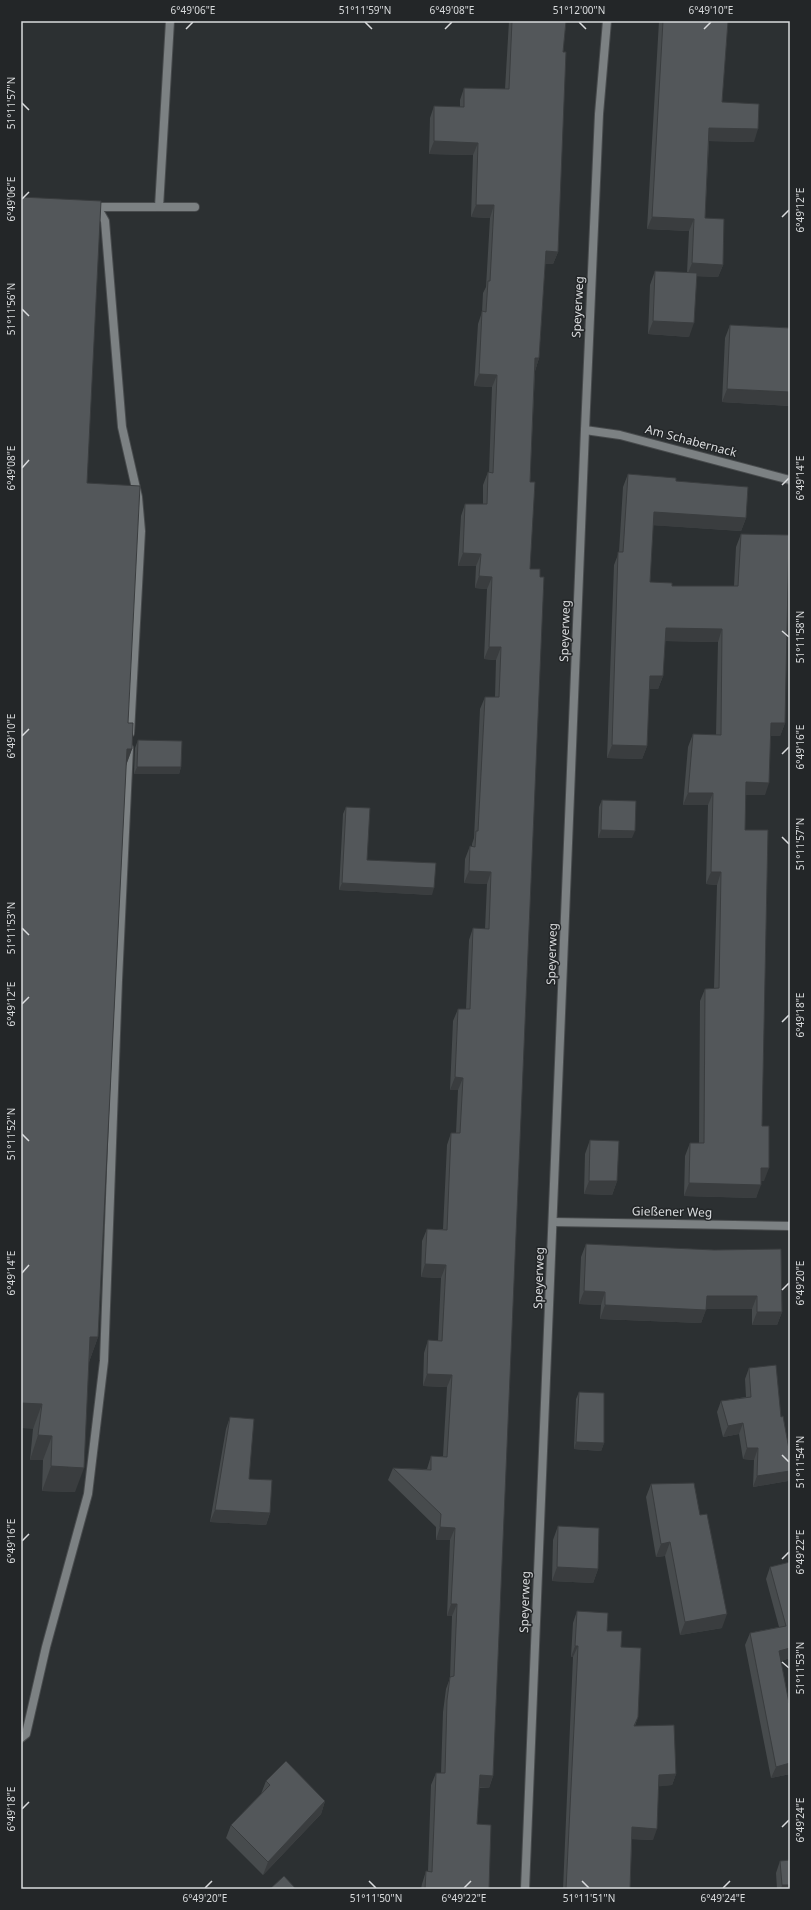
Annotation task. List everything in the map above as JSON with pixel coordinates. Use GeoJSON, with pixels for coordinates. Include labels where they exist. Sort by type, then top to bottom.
{"type":"FeatureCollection","features":[{"type":"Feature","properties":{"kind":"street"},"geometry":{"type":"LineString","coordinates":[[159,207],[170,21]]}},
{"type":"Feature","properties":{"kind":"street","name":"Speyerweg"},"geometry":{"type":"LineString","coordinates":[[525,1889],[585,430],[599,114],[607,21]]}},
{"type":"Feature","properties":{"kind":"street"},"geometry":{"type":"LineString","coordinates":[[84,205],[97,207],[195,207]]}},
{"type":"Feature","properties":{"kind":"street"},"geometry":{"type":"LineString","coordinates":[[21,1738],[26,1734],[46,1647],[88,1494],[105,1353],[120,950],[141,531],[138,497],[122,427],[105,221],[97,207]]}},
{"type":"Feature","properties":{"kind":"street","name":"Am Schabernack"},"geometry":{"type":"LineString","coordinates":[[585,430],[620,435],[790,480]]}},
{"type":"Feature","properties":{"kind":"street","name":"Gießener Weg"},"geometry":{"type":"LineString","coordinates":[[553,1222],[790,1226]]}},
{"type":"Feature","properties":{"kind":"building"},"geometry":{"type":"Polygon","coordinates":[[[512,21],[566,21],[563,52],[566,52],[558,252],[546,251],[539,358],[535,358],[530,482],[535,482],[530,569],[540,569],[540,577],[544,577],[493,1776],[480,1775],[477,1824],[491,1825],[489,1889],[425,1889],[426,1871],[432,1872],[436,1773],[445,1773],[447,1700],[450,1677],[454,1676],[457,1604],[451,1604],[455,1528],[440,1527],[441,1514],[393,1468],[431,1470],[431,1456],[447,1457],[452,1375],[427,1374],[428,1340],[442,1341],[446,1265],[425,1264],[427,1229],[447,1230],[451,1133],[460,1133],[463,1078],[455,1077],[458,1009],[470,1009],[473,928],[489,929],[491,872],[469,871],[470,846],[475,847],[476,831],[478,831],[485,697],[499,697],[501,647],[489,647],[492,577],[479,576],[481,554],[463,553],[465,504],[487,504],[488,472],[493,473],[497,375],[479,374],[482,311],[486,312],[488,281],[490,281],[494,205],[476,205],[478,143],[434,141],[434,106],[464,107],[464,88],[509,89],[512,21]]]}},
{"type":"Feature","properties":{"kind":"building"},"geometry":{"type":"Polygon","coordinates":[[[663,21],[728,21],[722,102],[759,104],[758,129],[709,128],[705,218],[724,219],[723,265],[692,263],[694,219],[652,217],[663,21]]]}},
{"type":"Feature","properties":{"kind":"building"},"geometry":{"type":"Polygon","coordinates":[[[21,197],[101,201],[87,483],[140,486],[128,723],[133,723],[132,749],[127,749],[98,1337],[90,1337],[84,1468],[51,1466],[52,1436],[38,1435],[42,1404],[21,1403],[21,197]]]}},
{"type":"Feature","properties":{"kind":"building"},"geometry":{"type":"Polygon","coordinates":[[[655,271],[697,273],[694,323],[653,321],[655,271]]]}},
{"type":"Feature","properties":{"kind":"building"},"geometry":{"type":"Polygon","coordinates":[[[730,325],[790,328],[790,392],[727,389],[730,325]]]}},
{"type":"Feature","properties":{"kind":"building"},"geometry":{"type":"Polygon","coordinates":[[[628,474],[676,478],[676,481],[748,487],[746,518],[654,512],[650,582],[672,583],[672,586],[738,586],[741,534],[789,535],[785,723],[771,723],[769,783],[746,782],[745,830],[768,830],[762,1126],[769,1126],[769,1168],[761,1168],[761,1185],[689,1183],[690,1143],[704,1143],[705,989],[719,988],[721,872],[711,872],[713,793],[688,793],[693,734],[721,735],[722,629],[666,628],[663,676],[650,676],[647,746],[612,745],[618,552],[623,552],[628,474]]]}},
{"type":"Feature","properties":{"kind":"building"},"geometry":{"type":"Polygon","coordinates":[[[138,740],[182,741],[181,767],[137,767],[138,740]]]}},
{"type":"Feature","properties":{"kind":"building"},"geometry":{"type":"Polygon","coordinates":[[[602,800],[636,801],[635,831],[601,830],[602,800]]]}},
{"type":"Feature","properties":{"kind":"building"},"geometry":{"type":"Polygon","coordinates":[[[346,807],[370,808],[367,860],[436,863],[434,888],[342,883],[346,807]]]}},
{"type":"Feature","properties":{"kind":"building"},"geometry":{"type":"Polygon","coordinates":[[[590,1140],[619,1141],[617,1181],[589,1181],[590,1140]]]}},
{"type":"Feature","properties":{"kind":"building"},"geometry":{"type":"Polygon","coordinates":[[[586,1244],[714,1250],[781,1249],[782,1312],[757,1312],[757,1296],[707,1296],[706,1310],[605,1305],[605,1292],[584,1291],[586,1244]]]}},
{"type":"Feature","properties":{"kind":"building"},"geometry":{"type":"Polygon","coordinates":[[[776,1365],[781,1417],[783,1416],[790,1455],[790,1471],[757,1476],[758,1448],[747,1448],[743,1423],[728,1426],[721,1401],[751,1397],[749,1368],[776,1365]]]}},
{"type":"Feature","properties":{"kind":"building"},"geometry":{"type":"Polygon","coordinates":[[[579,1392],[604,1393],[604,1443],[576,1442],[579,1392]]]}},
{"type":"Feature","properties":{"kind":"building"},"geometry":{"type":"Polygon","coordinates":[[[230,1417],[254,1419],[249,1479],[272,1480],[270,1513],[215,1510],[230,1417]]]}},
{"type":"Feature","properties":{"kind":"building"},"geometry":{"type":"Polygon","coordinates":[[[694,1483],[700,1515],[707,1514],[727,1614],[685,1622],[670,1542],[661,1544],[651,1484],[694,1483]]]}},
{"type":"Feature","properties":{"kind":"building"},"geometry":{"type":"Polygon","coordinates":[[[558,1526],[599,1528],[598,1569],[557,1567],[558,1526]]]}},
{"type":"Feature","properties":{"kind":"building"},"geometry":{"type":"Polygon","coordinates":[[[790,1562],[790,1648],[779,1651],[789,1703],[790,1702],[790,1763],[776,1767],[750,1633],[786,1626],[770,1567],[790,1562]]]}},
{"type":"Feature","properties":{"kind":"building"},"geometry":{"type":"Polygon","coordinates":[[[577,1611],[608,1613],[607,1631],[622,1631],[621,1647],[641,1648],[638,1717],[634,1726],[674,1725],[676,1774],[659,1775],[657,1829],[632,1827],[630,1889],[566,1889],[578,1646],[575,1646],[577,1611]]]}},
{"type":"Feature","properties":{"kind":"building"},"geometry":{"type":"Polygon","coordinates":[[[286,1761],[325,1801],[268,1862],[231,1825],[270,1785],[266,1781],[286,1761]]]}},
{"type":"Feature","properties":{"kind":"building"},"geometry":{"type":"Polygon","coordinates":[[[790,1860],[790,1885],[782,1885],[780,1861],[790,1860]]]}},
{"type":"Feature","properties":{"kind":"building"},"geometry":{"type":"Polygon","coordinates":[[[284,1876],[296,1889],[270,1889],[284,1876]]]}}]}
